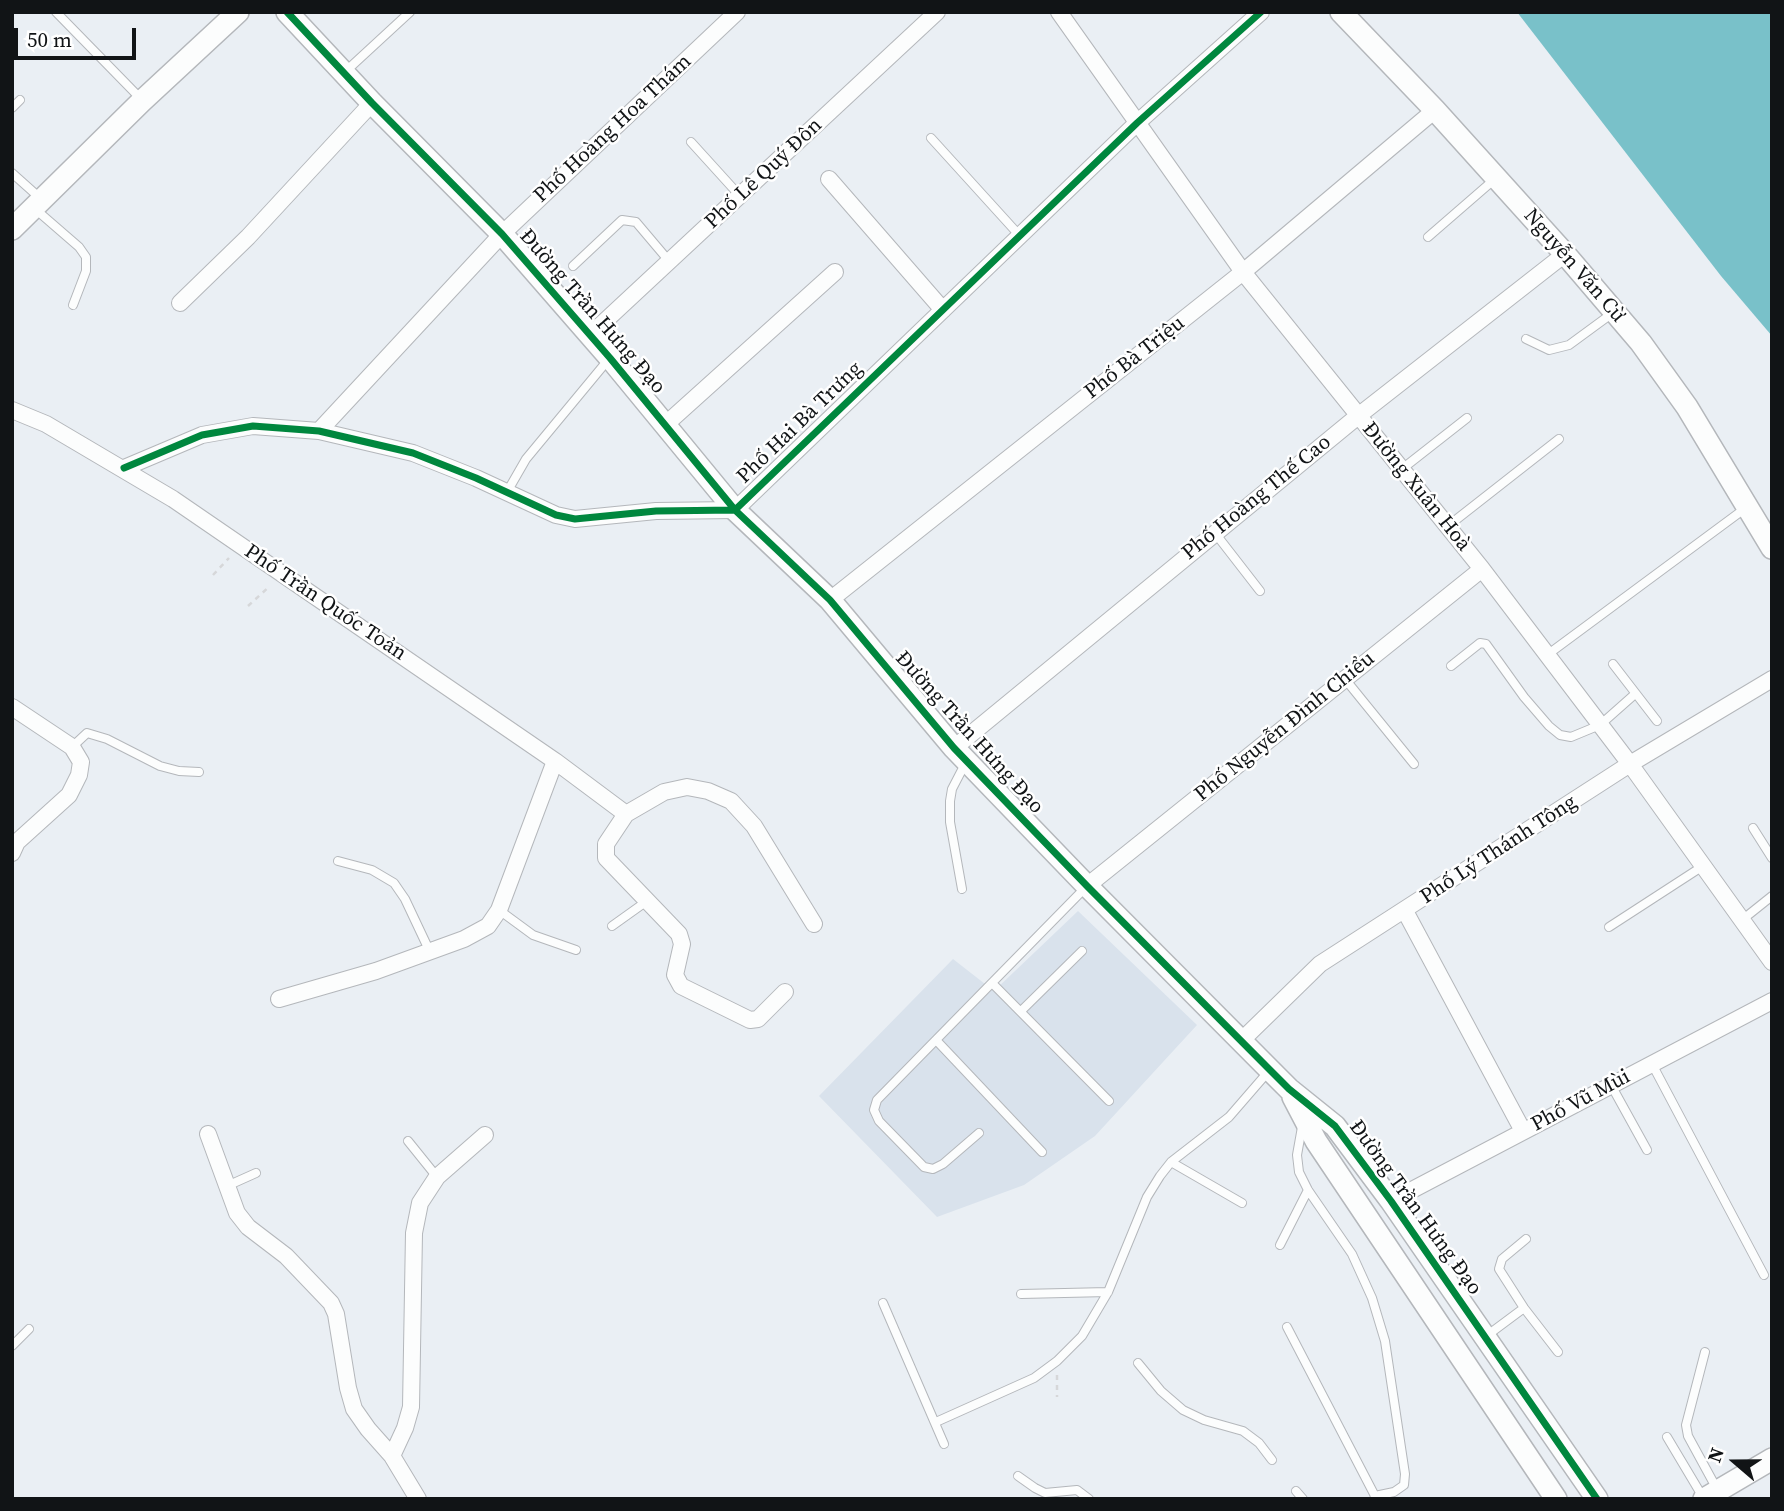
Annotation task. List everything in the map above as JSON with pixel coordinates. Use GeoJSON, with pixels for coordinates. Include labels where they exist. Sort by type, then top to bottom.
{"type":"FeatureCollection","features":[{"type":"Feature","properties":{"kind":"street","name":"Đường Trần Hưng Đạo"},"geometry":{"type":"LineString","coordinates":[[286,12],[502,234],[610,358],[736,510],[830,600],[960,755],[1289,1089],[1335,1126],[1391,1200],[1597,1499]]}},
{"type":"Feature","properties":{"kind":"street","name":"Phố Hoàng Hoa Thám"},"geometry":{"type":"LineString","coordinates":[[319,431],[502,234],[737,12]]}},
{"type":"Feature","properties":{"kind":"street","name":"Đường Xuân Hoà"},"geometry":{"type":"LineString","coordinates":[[1059,12],[1244,272],[1482,569],[1630,764],[1772,962]]}},
{"type":"Feature","properties":{"kind":"street","name":"Phố Hai Bà Trưng"},"geometry":{"type":"LineString","coordinates":[[124,468],[202,435],[253,426],[319,431],[413,453],[556,515],[575,519],[656,511],[736,510],[1137,123],[1261,12]]}},
{"type":"Feature","properties":{"kind":"street","name":"Nguyễn Văn Cừ"},"geometry":{"type":"LineString","coordinates":[[1341,12],[1435,110],[1641,343],[1687,407],[1772,548]]}},
{"type":"Feature","properties":{"kind":"street"},"geometry":{"type":"LineString","coordinates":[[12,229],[231,14]]}},
{"type":"Feature","properties":{"kind":"street","name":"Phố Lê Quý Đôn"},"geometry":{"type":"LineString","coordinates":[[590,335],[930,15]]}},
{"type":"Feature","properties":{"kind":"street"},"geometry":{"type":"LineString","coordinates":[[180,303],[248,237],[372,103]]}},
{"type":"Feature","properties":{"kind":"street","name":"Phố Bà Triệu"},"geometry":{"type":"LineString","coordinates":[[830,600],[1244,272],[1435,110]]}},
{"type":"Feature","properties":{"kind":"street"},"geometry":{"type":"LineString","coordinates":[[829,179],[943,310]]}},
{"type":"Feature","properties":{"kind":"street","name":"Phố Hoàng Thế Cao"},"geometry":{"type":"LineString","coordinates":[[960,755],[1215,533],[1358,416],[1565,254]]}},
{"type":"Feature","properties":{"kind":"street"},"geometry":{"type":"LineString","coordinates":[[665,425],[835,272]]}},
{"type":"Feature","properties":{"kind":"street","name":"Phố Trần Quốc Toản"},"geometry":{"type":"LineString","coordinates":[[12,410],[46,424],[124,468],[555,761],[626,814]]}},
{"type":"Feature","properties":{"kind":"street","name":"Phố Nguyễn Đình Chiểu"},"geometry":{"type":"LineString","coordinates":[[1087,886],[1482,569]]}},
{"type":"Feature","properties":{"kind":"street","name":"Phố Lý Thánh Tông"},"geometry":{"type":"LineString","coordinates":[[1242,1040],[1320,964],[1630,764],[1772,679]]}},
{"type":"Feature","properties":{"kind":"street"},"geometry":{"type":"LineString","coordinates":[[12,707],[72,747],[81,762],[79,775],[69,795],[17,842],[12,853]]}},
{"type":"Feature","properties":{"kind":"street"},"geometry":{"type":"LineString","coordinates":[[279,999],[376,971],[464,939],[488,926],[499,910],[555,761]]}},
{"type":"Feature","properties":{"kind":"street"},"geometry":{"type":"LineString","coordinates":[[785,992],[758,1019],[750,1020],[681,986],[675,975],[682,944],[679,934],[606,858],[606,844],[626,814],[664,792],[687,787],[708,790],[731,801],[754,826],[814,924]]}},
{"type":"Feature","properties":{"kind":"street"},"geometry":{"type":"LineString","coordinates":[[1405,911],[1523,1131]]}},
{"type":"Feature","properties":{"kind":"street","name":"Phố Vũ Mùi"},"geometry":{"type":"LineString","coordinates":[[1391,1200],[1772,1001]]}},
{"type":"Feature","properties":{"kind":"street","name":"Đường Trần Hưng Đạo"},"geometry":{"type":"LineString","coordinates":[[1289,1089],[1316,1142],[1556,1499]]}},
{"type":"Feature","properties":{"kind":"street"},"geometry":{"type":"LineString","coordinates":[[208,1134],[237,1213],[248,1227],[286,1256],[331,1303],[336,1314],[354,1409],[392,1456],[418,1499]]}},
{"type":"Feature","properties":{"kind":"street"},"geometry":{"type":"LineString","coordinates":[[392,1456],[411,1407],[414,1233],[420,1203],[437,1177],[485,1135]]}},
{"type":"Feature","properties":{"kind":"street"},"geometry":{"type":"LineString","coordinates":[[1709,1496],[1772,1459]]}},
{"type":"Feature","properties":{"kind":"lane"},"geometry":{"type":"LineString","coordinates":[[56,12],[142,101]]}},
{"type":"Feature","properties":{"kind":"lane"},"geometry":{"type":"LineString","coordinates":[[344,73],[410,12]]}},
{"type":"Feature","properties":{"kind":"lane"},"geometry":{"type":"LineString","coordinates":[[12,108],[20,100]]}},
{"type":"Feature","properties":{"kind":"lane"},"geometry":{"type":"LineString","coordinates":[[932,138],[1020,236]]}},
{"type":"Feature","properties":{"kind":"lane"},"geometry":{"type":"LineString","coordinates":[[691,142],[740,196]]}},
{"type":"Feature","properties":{"kind":"lane"},"geometry":{"type":"LineString","coordinates":[[12,173],[86,257],[86,271],[73,305]]}},
{"type":"Feature","properties":{"kind":"lane"},"geometry":{"type":"LineString","coordinates":[[1428,237],[1496,178]]}},
{"type":"Feature","properties":{"kind":"lane"},"geometry":{"type":"LineString","coordinates":[[573,266],[622,220],[636,222],[669,261]]}},
{"type":"Feature","properties":{"kind":"lane"},"geometry":{"type":"LineString","coordinates":[[1526,340],[1549,350],[1569,345],[1614,312]]}},
{"type":"Feature","properties":{"kind":"lane"},"geometry":{"type":"LineString","coordinates":[[507,492],[526,459],[610,358]]}},
{"type":"Feature","properties":{"kind":"lane"},"geometry":{"type":"LineString","coordinates":[[1402,469],[1466,418]]}},
{"type":"Feature","properties":{"kind":"lane"},"geometry":{"type":"LineString","coordinates":[[1447,526],[1559,439]]}},
{"type":"Feature","properties":{"kind":"lane"},"geometry":{"type":"LineString","coordinates":[[1547,655],[1747,507]]}},
{"type":"Feature","properties":{"kind":"lane"},"geometry":{"type":"LineString","coordinates":[[1215,533],[1260,591]]}},
{"type":"Feature","properties":{"kind":"lane"},"geometry":{"type":"LineString","coordinates":[[1451,666],[1480,643],[1486,644],[1524,697],[1560,735],[1571,737],[1600,725],[1635,694]]}},
{"type":"Feature","properties":{"kind":"lane"},"geometry":{"type":"LineString","coordinates":[[1612,664],[1657,721]]}},
{"type":"Feature","properties":{"kind":"lane"},"geometry":{"type":"LineString","coordinates":[[1345,679],[1414,764]]}},
{"type":"Feature","properties":{"kind":"lane"},"geometry":{"type":"LineString","coordinates":[[72,747],[87,733],[107,739],[160,766],[179,771],[200,772]]}},
{"type":"Feature","properties":{"kind":"lane"},"geometry":{"type":"LineString","coordinates":[[960,755],[950,800],[950,822],[962,889]]}},
{"type":"Feature","properties":{"kind":"lane"},"geometry":{"type":"LineString","coordinates":[[1753,828],[1772,858]]}},
{"type":"Feature","properties":{"kind":"lane"},"geometry":{"type":"LineString","coordinates":[[338,861],[372,870],[394,883],[405,899],[430,951]]}},
{"type":"Feature","properties":{"kind":"lane"},"geometry":{"type":"LineString","coordinates":[[1609,927],[1703,866]]}},
{"type":"Feature","properties":{"kind":"lane"},"geometry":{"type":"LineString","coordinates":[[979,1133],[943,1164],[933,1169],[924,1167],[915,1158],[880,1121],[874,1110],[877,1100],[1087,886]]}},
{"type":"Feature","properties":{"kind":"lane"},"geometry":{"type":"LineString","coordinates":[[1742,920],[1772,896]]}},
{"type":"Feature","properties":{"kind":"lane"},"geometry":{"type":"LineString","coordinates":[[611,926],[647,901]]}},
{"type":"Feature","properties":{"kind":"lane"},"geometry":{"type":"LineString","coordinates":[[499,910],[533,934],[576,950]]}},
{"type":"Feature","properties":{"kind":"lane"},"geometry":{"type":"LineString","coordinates":[[1021,1011],[1082,951]]}},
{"type":"Feature","properties":{"kind":"lane"},"geometry":{"type":"LineString","coordinates":[[992,983],[1110,1101]]}},
{"type":"Feature","properties":{"kind":"lane"},"geometry":{"type":"LineString","coordinates":[[936,1040],[1042,1152]]}},
{"type":"Feature","properties":{"kind":"lane"},"geometry":{"type":"LineString","coordinates":[[1652,1064],[1764,1275]]}},
{"type":"Feature","properties":{"kind":"lane"},"geometry":{"type":"LineString","coordinates":[[936,1422],[1034,1378],[1057,1361],[1082,1336],[1108,1292],[1147,1197],[1171,1162],[1229,1117],[1270,1070]]}},
{"type":"Feature","properties":{"kind":"lane"},"geometry":{"type":"LineString","coordinates":[[1611,1085],[1647,1150]]}},
{"type":"Feature","properties":{"kind":"lane"},"geometry":{"type":"LineString","coordinates":[[1287,1327],[1374,1497],[1394,1492],[1404,1485],[1405,1474],[1385,1341],[1373,1298],[1352,1254],[1308,1190],[1299,1172],[1297,1155],[1304,1118]]}},
{"type":"Feature","properties":{"kind":"lane"},"geometry":{"type":"LineString","coordinates":[[408,1141],[437,1177]]}},
{"type":"Feature","properties":{"kind":"lane"},"geometry":{"type":"LineString","coordinates":[[1171,1162],[1242,1203]]}},
{"type":"Feature","properties":{"kind":"lane"},"geometry":{"type":"LineString","coordinates":[[228,1186],[256,1173]]}},
{"type":"Feature","properties":{"kind":"lane"},"geometry":{"type":"LineString","coordinates":[[1280,1244],[1308,1190]]}},
{"type":"Feature","properties":{"kind":"lane"},"geometry":{"type":"LineString","coordinates":[[1526,1239],[1503,1259],[1499,1269],[1524,1308],[1558,1352]]}},
{"type":"Feature","properties":{"kind":"lane"},"geometry":{"type":"LineString","coordinates":[[1021,1294],[1108,1292]]}},
{"type":"Feature","properties":{"kind":"lane"},"geometry":{"type":"LineString","coordinates":[[883,1303],[944,1444]]}},
{"type":"Feature","properties":{"kind":"lane"},"geometry":{"type":"LineString","coordinates":[[1485,1338],[1524,1308]]}},
{"type":"Feature","properties":{"kind":"lane"},"geometry":{"type":"LineString","coordinates":[[12,1346],[29,1329]]}},
{"type":"Feature","properties":{"kind":"lane"},"geometry":{"type":"LineString","coordinates":[[1705,1352],[1686,1425],[1709,1496]]}},
{"type":"Feature","properties":{"kind":"lane"},"geometry":{"type":"LineString","coordinates":[[1138,1363],[1161,1391],[1183,1410],[1204,1420],[1242,1431],[1259,1443],[1272,1460]]}},
{"type":"Feature","properties":{"kind":"lane"},"geometry":{"type":"LineString","coordinates":[[1667,1437],[1709,1496]]}},
{"type":"Feature","properties":{"kind":"lane"},"geometry":{"type":"LineString","coordinates":[[1018,1476],[1045,1493],[1077,1490],[1089,1499]]}},
{"type":"Feature","properties":{"kind":"lane"},"geometry":{"type":"LineString","coordinates":[[1296,1491],[1303,1499]]}},
{"type":"Feature","properties":{"kind":"path"},"geometry":{"type":"LineString","coordinates":[[213,575],[241,545]]}},
{"type":"Feature","properties":{"kind":"path"},"geometry":{"type":"LineString","coordinates":[[248,606],[283,575]]}},
{"type":"Feature","properties":{"kind":"path"},"geometry":{"type":"LineString","coordinates":[[1057,1361],[1057,1397]]}},
{"type":"Feature","properties":{"kind":"shaded area"},"geometry":{"type":"Polygon","coordinates":[[[1078,911],[1197,1025],[1095,1136],[1024,1185],[937,1217],[819,1096],[953,959],[994,991],[1078,911]]]}},
{"type":"Feature","properties":{"kind":"water"},"geometry":{"type":"Polygon","coordinates":[[[1517,12],[1772,12],[1772,336],[1721,276],[1517,12]]]}},
{"type":"Feature","properties":{"kind":"cycle path"},"geometry":{"type":"LineString","coordinates":[[287,12],[372,103],[502,234],[610,358],[735,510],[830,600],[954,748],[1289,1089],[1335,1126],[1391,1201],[1597,1499]]}},
{"type":"Feature","properties":{"kind":"cycle path"},"geometry":{"type":"LineString","coordinates":[[124,468],[202,435],[253,426],[319,431],[413,453],[476,478],[556,515],[575,519],[656,511],[735,510],[1137,123],[1261,12]]}}]}
